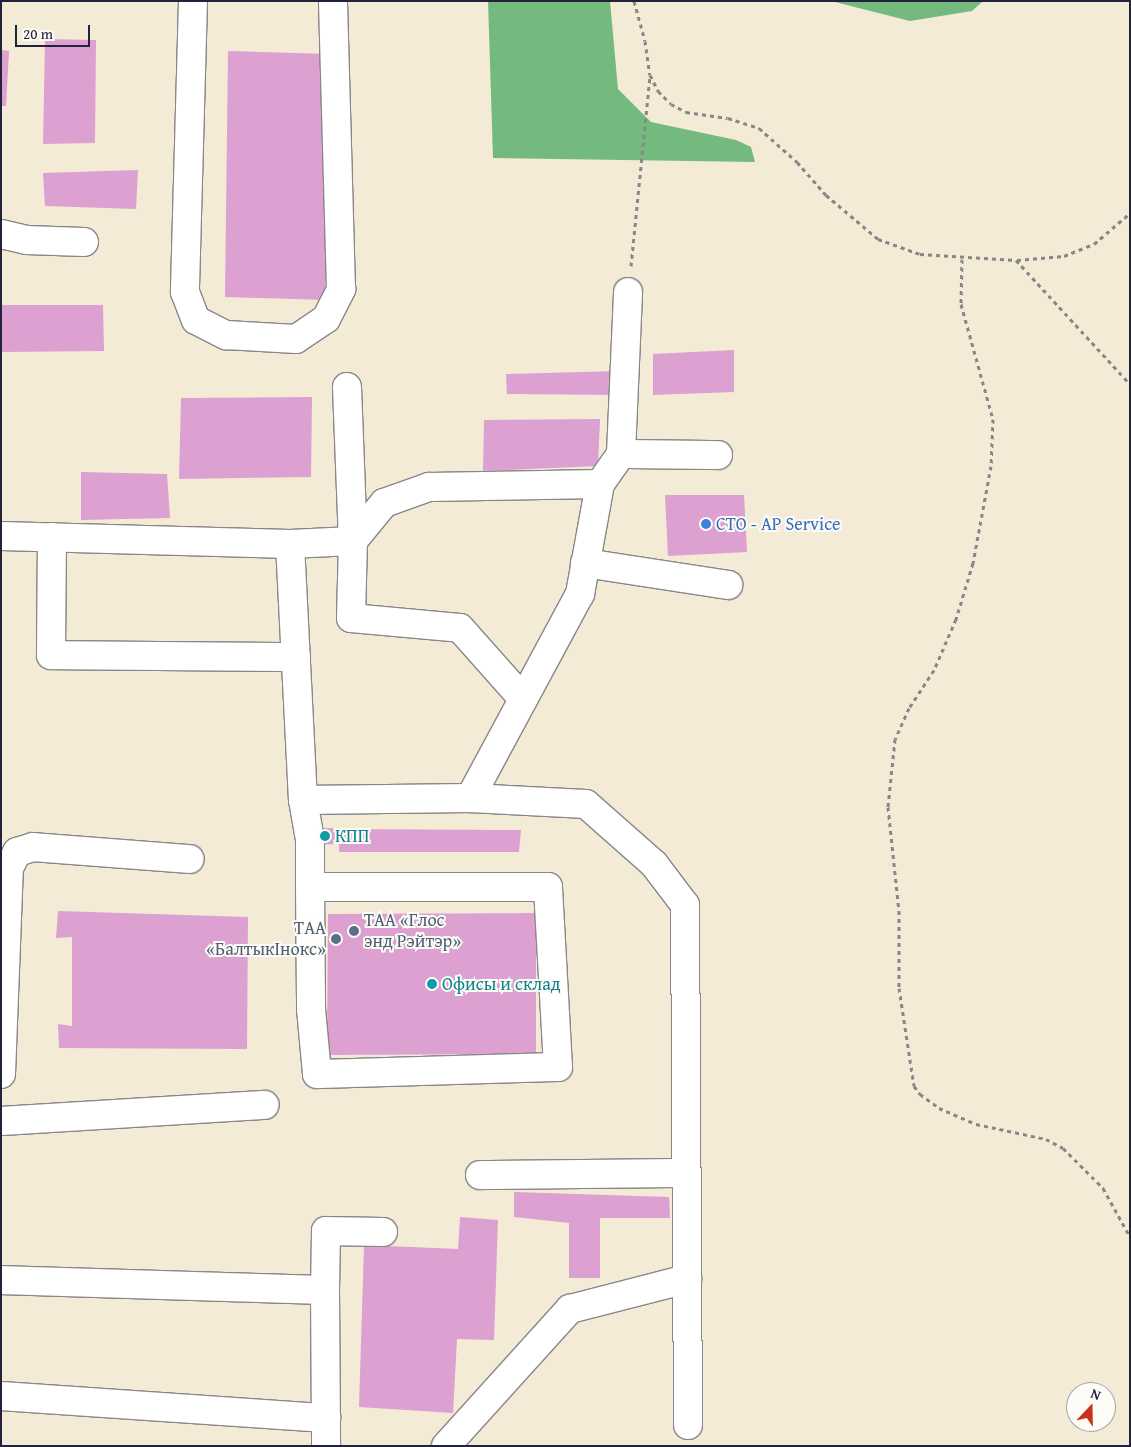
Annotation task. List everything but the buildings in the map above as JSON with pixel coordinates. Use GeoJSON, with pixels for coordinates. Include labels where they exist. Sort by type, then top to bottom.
{"type":"FeatureCollection","features":[{"type":"Feature","properties":{"kind":"lane"},"geometry":{"type":"LineString","coordinates":[[193,1],[185,292],[196,320],[226,334],[296,339],[326,320],[341,289],[333,1]]}},
{"type":"Feature","properties":{"kind":"lane"},"geometry":{"type":"LineString","coordinates":[[1,234],[26,240],[84,242]]}},
{"type":"Feature","properties":{"kind":"lane"},"geometry":{"type":"LineString","coordinates":[[470,798],[580,594],[600,484],[622,454],[628,292]]}},
{"type":"Feature","properties":{"kind":"lane"},"geometry":{"type":"LineString","coordinates":[[347,388],[352,541],[351,618],[460,628],[523,699]]}},
{"type":"Feature","properties":{"kind":"lane"},"geometry":{"type":"LineString","coordinates":[[622,454],[718,455]]}},
{"type":"Feature","properties":{"kind":"lane"},"geometry":{"type":"LineString","coordinates":[[1,536],[290,544],[352,541],[384,503],[429,487],[600,484]]}},
{"type":"Feature","properties":{"kind":"lane"},"geometry":{"type":"LineString","coordinates":[[52,538],[51,655],[296,658]]}},
{"type":"Feature","properties":{"kind":"lane"},"geometry":{"type":"LineString","coordinates":[[290,544],[303,800],[310,839],[310,887],[311,1009],[317,1074],[558,1067],[548,887],[310,887]]}},
{"type":"Feature","properties":{"kind":"lane"},"geometry":{"type":"LineString","coordinates":[[586,564],[728,585]]}},
{"type":"Feature","properties":{"kind":"lane"},"geometry":{"type":"LineString","coordinates":[[303,800],[470,798],[586,804],[654,864],[685,906],[688,1425]]}},
{"type":"Feature","properties":{"kind":"lane"},"geometry":{"type":"LineString","coordinates":[[1,1074],[9,868],[16,852],[32,847],[190,859]]}},
{"type":"Feature","properties":{"kind":"lane"},"geometry":{"type":"LineString","coordinates":[[1,1121],[265,1105]]}},
{"type":"Feature","properties":{"kind":"lane"},"geometry":{"type":"LineString","coordinates":[[480,1175],[686,1173]]}},
{"type":"Feature","properties":{"kind":"lane"},"geometry":{"type":"LineString","coordinates":[[326,1446],[326,1231],[383,1232]]}},
{"type":"Feature","properties":{"kind":"lane"},"geometry":{"type":"LineString","coordinates":[[1,1280],[325,1290]]}},
{"type":"Feature","properties":{"kind":"lane"},"geometry":{"type":"LineString","coordinates":[[446,1446],[570,1309],[687,1280]]}},
{"type":"Feature","properties":{"kind":"lane"},"geometry":{"type":"LineString","coordinates":[[1,1396],[326,1418]]}},
{"type":"Feature","properties":{"kind":"path"},"geometry":{"type":"LineString","coordinates":[[628,292],[650,75],[645,41],[634,1]]}},
{"type":"Feature","properties":{"kind":"path"},"geometry":{"type":"LineString","coordinates":[[650,75],[658,90],[680,110],[728,118],[759,128],[797,162],[826,195],[878,239],[920,254],[962,259],[1016,260],[1064,256],[1094,244],[1130,213]]}},
{"type":"Feature","properties":{"kind":"path"},"geometry":{"type":"LineString","coordinates":[[962,259],[961,304],[993,419],[991,466],[973,563],[956,619],[934,670],[908,708],[895,739],[888,807],[900,911],[899,988],[914,1086],[920,1094],[939,1108],[976,1124],[1046,1139],[1063,1148],[1103,1188],[1130,1237]]}},
{"type":"Feature","properties":{"kind":"path"},"geometry":{"type":"LineString","coordinates":[[1016,260],[1130,384]]}},
{"type":"Feature","properties":{"kind":"green space"},"geometry":{"type":"Polygon","coordinates":[[[488,1],[610,1],[618,89],[651,122],[736,140],[751,147],[755,162],[493,158],[488,1]]]}},
{"type":"Feature","properties":{"kind":"green space"},"geometry":{"type":"Polygon","coordinates":[[[831,1],[983,1],[972,11],[910,21],[831,1]]]}},
{"type":"Feature","properties":{"kind":"place","name":"СТО - AP Service"},"geometry":{"type":"Point","coordinates":[706,524]}},
{"type":"Feature","properties":{"kind":"place","name":"КПП"},"geometry":{"type":"Point","coordinates":[325,836]}},
{"type":"Feature","properties":{"kind":"place","name":"ТАА «Глос энд Рэйтэр»"},"geometry":{"type":"Point","coordinates":[354,931]}},
{"type":"Feature","properties":{"kind":"place","name":"ТАА «БалтыкІнокс»"},"geometry":{"type":"Point","coordinates":[336,939]}},
{"type":"Feature","properties":{"kind":"place","name":"Офисы и склад"},"geometry":{"type":"Point","coordinates":[432,984]}}]}
